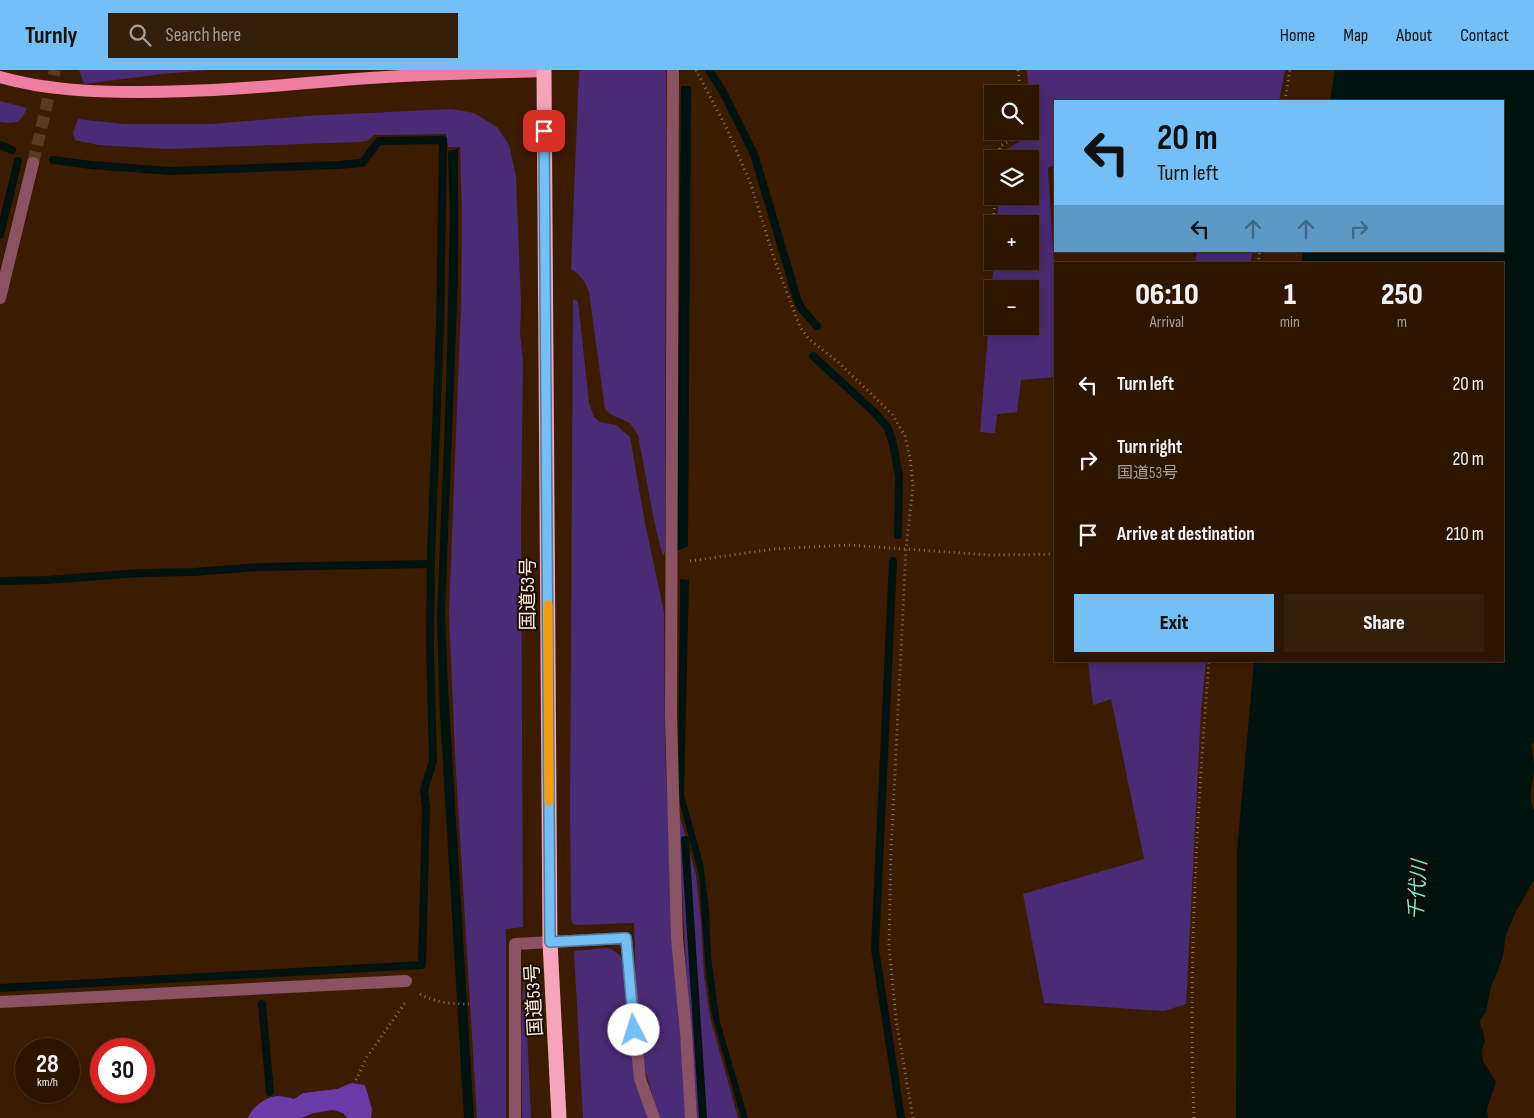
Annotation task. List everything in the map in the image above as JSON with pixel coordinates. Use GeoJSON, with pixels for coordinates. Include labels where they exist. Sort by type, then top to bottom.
{"type":"FeatureCollection","features":[{"type":"Feature","properties":{"kind":"highway","name":"国道53号"},"geometry":{"type":"LineString","coordinates":[[544,70],[550,942],[559,1118]]}},
{"type":"Feature","properties":{"kind":"main road"},"geometry":{"type":"LineString","coordinates":[[0,77],[18,82],[93,92],[174,92],[269,88],[345,80],[428,75],[544,70]]}},
{"type":"Feature","properties":{"kind":"street"},"geometry":{"type":"LineString","coordinates":[[673,70],[671,716],[677,938],[686,1033],[691,1118]]}},
{"type":"Feature","properties":{"kind":"street"},"geometry":{"type":"LineString","coordinates":[[0,298],[33,163]]}},
{"type":"Feature","properties":{"kind":"street"},"geometry":{"type":"LineString","coordinates":[[515,1118],[515,944],[626,938],[640,1079],[654,1118]]}},
{"type":"Feature","properties":{"kind":"street"},"geometry":{"type":"LineString","coordinates":[[0,1002],[410,985]]}},
{"type":"Feature","properties":{"kind":"path"},"geometry":{"type":"LineString","coordinates":[[696,70],[727,129],[750,182],[774,258],[800,327],[809,339],[838,362],[892,414],[905,436],[910,458],[913,486],[906,549],[891,852],[889,946],[896,1020],[913,1118]]}},
{"type":"Feature","properties":{"kind":"path"},"geometry":{"type":"LineString","coordinates":[[1018,70],[1020,85]]}},
{"type":"Feature","properties":{"kind":"path"},"geometry":{"type":"LineString","coordinates":[[1285,100],[1290,70]]}},
{"type":"Feature","properties":{"kind":"path"},"geometry":{"type":"LineString","coordinates":[[1000,150],[1000,146],[1012,140]]}},
{"type":"Feature","properties":{"kind":"path"},"geometry":{"type":"LineString","coordinates":[[994,205],[994,214]]}},
{"type":"Feature","properties":{"kind":"path"},"geometry":{"type":"LineString","coordinates":[[672,564],[727,555],[813,546],[848,545],[927,549],[990,555],[1054,554]]}},
{"type":"Feature","properties":{"kind":"path"},"geometry":{"type":"LineString","coordinates":[[1194,1118],[1191,983],[1203,736],[1209,662]]}},
{"type":"Feature","properties":{"kind":"path"},"geometry":{"type":"LineString","coordinates":[[356,1080],[367,1056],[410,985],[428,998],[446,1004],[469,1004]]}},
{"type":"Feature","properties":{"kind":"shaded area"},"geometry":{"type":"Polygon","coordinates":[[[79,70],[209,70],[84,84],[79,70]]]}},
{"type":"Feature","properties":{"kind":"shaded area"},"geometry":{"type":"Polygon","coordinates":[[[666,70],[664,556],[654,520],[638,435],[630,423],[610,414],[605,409],[589,292],[582,279],[571,269],[579,71],[666,70]]]}},
{"type":"Feature","properties":{"kind":"shaded area"},"geometry":{"type":"Polygon","coordinates":[[[1027,70],[1285,70],[1279,100],[1054,100],[1054,165],[1048,168],[1054,265],[1054,377],[1021,380],[1017,412],[997,414],[995,433],[980,432],[988,335],[1039,335],[1039,280],[992,280],[993,270],[1039,270],[1039,215],[998,215],[998,205],[1039,205],[1039,150],[1005,150],[1022,140],[1039,140],[1039,85],[1028,85],[1027,70]]]}},
{"type":"Feature","properties":{"kind":"shaded area"},"geometry":{"type":"Polygon","coordinates":[[[0,101],[27,108],[17,122],[0,122],[0,101]]]}},
{"type":"Feature","properties":{"kind":"shaded area"},"geometry":{"type":"Polygon","coordinates":[[[452,109],[474,113],[497,127],[509,145],[516,176],[521,305],[520,334],[523,362],[521,521],[523,927],[506,929],[506,1118],[477,1118],[455,755],[449,613],[461,306],[462,215],[460,147],[448,147],[446,134],[374,135],[367,141],[357,142],[167,149],[98,145],[75,140],[73,133],[78,119],[124,124],[211,124],[306,116],[452,109]]]}},
{"type":"Feature","properties":{"kind":"shaded area"},"geometry":{"type":"Polygon","coordinates":[[[1197,252],[1253,252],[1250,262],[1195,262],[1197,252]]]}},
{"type":"Feature","properties":{"kind":"shaded area"},"geometry":{"type":"Polygon","coordinates":[[[573,299],[578,301],[589,403],[594,417],[600,422],[616,425],[630,437],[645,523],[664,612],[665,745],[673,933],[686,1118],[659,1118],[646,1073],[638,1025],[634,923],[575,925],[572,923],[571,917],[573,299]]]}},
{"type":"Feature","properties":{"kind":"shaded area"},"geometry":{"type":"Polygon","coordinates":[[[1088,662],[1206,662],[1201,710],[1186,1004],[1164,1011],[1044,1003],[1023,894],[1144,859],[1111,699],[1093,705],[1088,662]]]}},
{"type":"Feature","properties":{"kind":"shaded area"},"geometry":{"type":"Polygon","coordinates":[[[678,809],[696,875],[704,976],[710,1017],[738,1118],[697,1118],[688,1008],[678,809]]]}},
{"type":"Feature","properties":{"kind":"shaded area"},"geometry":{"type":"Polygon","coordinates":[[[606,948],[616,952],[623,962],[635,1080],[651,1118],[583,1118],[574,951],[606,948]]]}},
{"type":"Feature","properties":{"kind":"shaded area"},"geometry":{"type":"Polygon","coordinates":[[[524,967],[531,1118],[522,1118],[521,1040],[524,967]]]}},
{"type":"Feature","properties":{"kind":"shaded area"},"geometry":{"type":"Polygon","coordinates":[[[351,1083],[365,1085],[372,1109],[371,1118],[347,1118],[343,1113],[333,1110],[314,1113],[301,1118],[248,1118],[256,1106],[272,1097],[279,1096],[294,1099],[303,1093],[337,1089],[351,1083]]]}},
{"type":"Feature","properties":{"kind":"water","name":"千代川"},"geometry":{"type":"Polygon","coordinates":[[[1335,70],[1534,70],[1534,741],[1531,745],[1534,770],[1531,801],[1534,810],[1534,880],[1515,913],[1506,935],[1503,955],[1491,986],[1486,1012],[1480,1020],[1485,1041],[1482,1051],[1483,1061],[1496,1082],[1487,1109],[1488,1118],[1236,1118],[1237,851],[1254,662],[1504,662],[1504,262],[1302,262],[1303,252],[1504,252],[1504,100],[1330,100],[1335,70]]]}},
{"type":"Feature","properties":{"kind":"water"},"geometry":{"type":"Polygon","coordinates":[[[681,86],[691,86],[688,546],[677,551],[681,86]]]}},
{"type":"Feature","properties":{"kind":"water"},"geometry":{"type":"Polygon","coordinates":[[[458,149],[458,279],[445,611],[474,1118],[464,1118],[439,697],[437,617],[446,391],[450,216],[448,151],[458,149]]]}},
{"type":"Feature","properties":{"kind":"water"},"geometry":{"type":"Polygon","coordinates":[[[680,579],[689,580],[684,795],[703,863],[709,910],[711,957],[720,1022],[748,1118],[741,1118],[712,1015],[706,973],[699,876],[678,796],[680,579]]]}},
{"type":"Feature","properties":{"kind":"waterway"},"geometry":{"type":"LineString","coordinates":[[709,70],[722,90],[754,154],[798,302],[817,326]]}},
{"type":"Feature","properties":{"kind":"waterway"},"geometry":{"type":"LineString","coordinates":[[0,988],[422,965],[426,808],[424,790],[433,761],[430,645],[431,554],[440,327],[443,140],[379,141],[362,163],[338,165],[170,171],[53,160]]}},
{"type":"Feature","properties":{"kind":"waterway"},"geometry":{"type":"LineString","coordinates":[[0,145],[12,150]]}},
{"type":"Feature","properties":{"kind":"waterway"},"geometry":{"type":"LineString","coordinates":[[0,235],[18,161]]}},
{"type":"Feature","properties":{"kind":"waterway"},"geometry":{"type":"LineString","coordinates":[[813,356],[874,412],[888,428],[899,476],[898,535]]}},
{"type":"Feature","properties":{"kind":"waterway"},"geometry":{"type":"LineString","coordinates":[[893,561],[875,949],[901,1118]]}},
{"type":"Feature","properties":{"kind":"waterway"},"geometry":{"type":"LineString","coordinates":[[0,581],[260,567],[431,564]]}},
{"type":"Feature","properties":{"kind":"waterway"},"geometry":{"type":"LineString","coordinates":[[685,840],[703,1118]]}},
{"type":"Feature","properties":{"kind":"waterway"},"geometry":{"type":"LineString","coordinates":[[262,1004],[270,1092]]}},
{"type":"Feature","properties":{"kind":"tunnel"},"geometry":{"type":"LineString","coordinates":[[33,163],[55,70]]}},
{"type":"Feature","properties":{"kind":"slow traffic"},"geometry":{"type":"LineString","coordinates":[[548,605],[549,801]]}},
{"type":"Feature","properties":{"kind":"route"},"geometry":{"type":"LineString","coordinates":[[544,131],[550,942],[626,938],[634,1030]]}}]}
